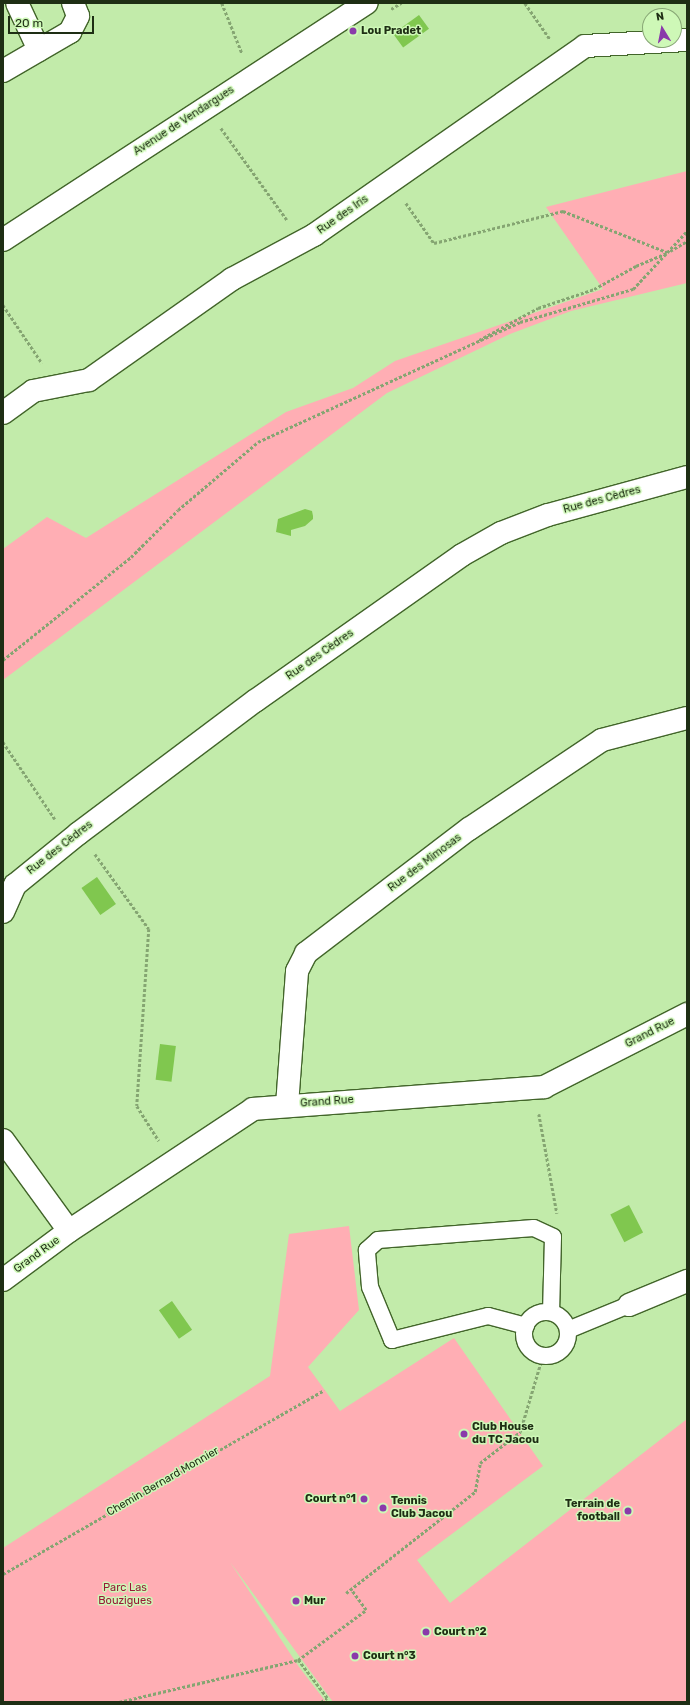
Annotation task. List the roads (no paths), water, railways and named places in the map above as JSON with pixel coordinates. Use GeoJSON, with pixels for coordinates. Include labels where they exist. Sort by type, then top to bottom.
{"type":"FeatureCollection","features":[{"type":"Feature","properties":{"kind":"street"},"geometry":{"type":"LineString","coordinates":[[17,3],[39,50]]}},
{"type":"Feature","properties":{"kind":"street"},"geometry":{"type":"LineString","coordinates":[[3,71],[70,32],[78,16],[73,3]]}},
{"type":"Feature","properties":{"kind":"street","name":"Avenue de Vendargues"},"geometry":{"type":"LineString","coordinates":[[3,240],[366,3]]}},
{"type":"Feature","properties":{"kind":"street","name":"Rue des Iris"},"geometry":{"type":"LineString","coordinates":[[3,413],[33,391],[89,380],[232,279],[302,241],[390,182],[585,46],[687,40]]}},
{"type":"Feature","properties":{"kind":"street","name":"Rue des Cèdres"},"geometry":{"type":"LineString","coordinates":[[3,912],[15,885],[75,836],[255,701],[462,555],[501,533],[548,515],[687,477]]}},
{"type":"Feature","properties":{"kind":"street","name":"Rue des Mimosas"},"geometry":{"type":"LineString","coordinates":[[288,1105],[297,971],[306,953],[469,829],[602,740],[687,718]]}},
{"type":"Feature","properties":{"kind":"street","name":"Grand Rue"},"geometry":{"type":"LineString","coordinates":[[3,1280],[69,1231],[253,1109],[288,1105],[544,1087],[687,1014]]}},
{"type":"Feature","properties":{"kind":"street"},"geometry":{"type":"LineString","coordinates":[[3,1140],[69,1231]]}},
{"type":"Feature","properties":{"kind":"street"},"geometry":{"type":"LineString","coordinates":[[629,1305],[687,1281]]}},
{"type":"Feature","properties":{"kind":"lane"},"geometry":{"type":"LineString","coordinates":[[526,1326],[488,1316],[392,1340],[370,1287],[367,1250],[378,1240],[534,1228],[553,1237],[551,1312]]}},
{"type":"Feature","properties":{"kind":"lane"},"geometry":{"type":"LineString","coordinates":[[568,1330],[629,1305]]}},
{"type":"Feature","properties":{"kind":"lane"},"geometry":{"type":"LineString","coordinates":[[551,1312],[559,1316],[568,1330],[566,1343],[562,1349],[550,1356],[543,1356],[536,1353],[526,1342],[526,1326],[536,1314],[551,1312]]}},
{"type":"Feature","properties":{"kind":"place","name":"Lou Pradet"},"geometry":{"type":"Point","coordinates":[353,31]}},
{"type":"Feature","properties":{"kind":"place","name":"Club House du TC Jacou"},"geometry":{"type":"Point","coordinates":[464,1434]}},
{"type":"Feature","properties":{"kind":"place","name":"Court n°1"},"geometry":{"type":"Point","coordinates":[364,1499]}},
{"type":"Feature","properties":{"kind":"place","name":"Tennis Club Jacou"},"geometry":{"type":"Point","coordinates":[383,1508]}},
{"type":"Feature","properties":{"kind":"place","name":"Terrain de football"},"geometry":{"type":"Point","coordinates":[628,1511]}},
{"type":"Feature","properties":{"kind":"place","name":"Mur"},"geometry":{"type":"Point","coordinates":[296,1601]}},
{"type":"Feature","properties":{"kind":"place","name":"Court n°2"},"geometry":{"type":"Point","coordinates":[426,1632]}},
{"type":"Feature","properties":{"kind":"place","name":"Court n°3"},"geometry":{"type":"Point","coordinates":[355,1656]}},
{"type":"Feature","properties":{"kind":"park label","name":"Parc Las Bouzigues"},"geometry":{"type":"Point","coordinates":[125,1595]}}]}
